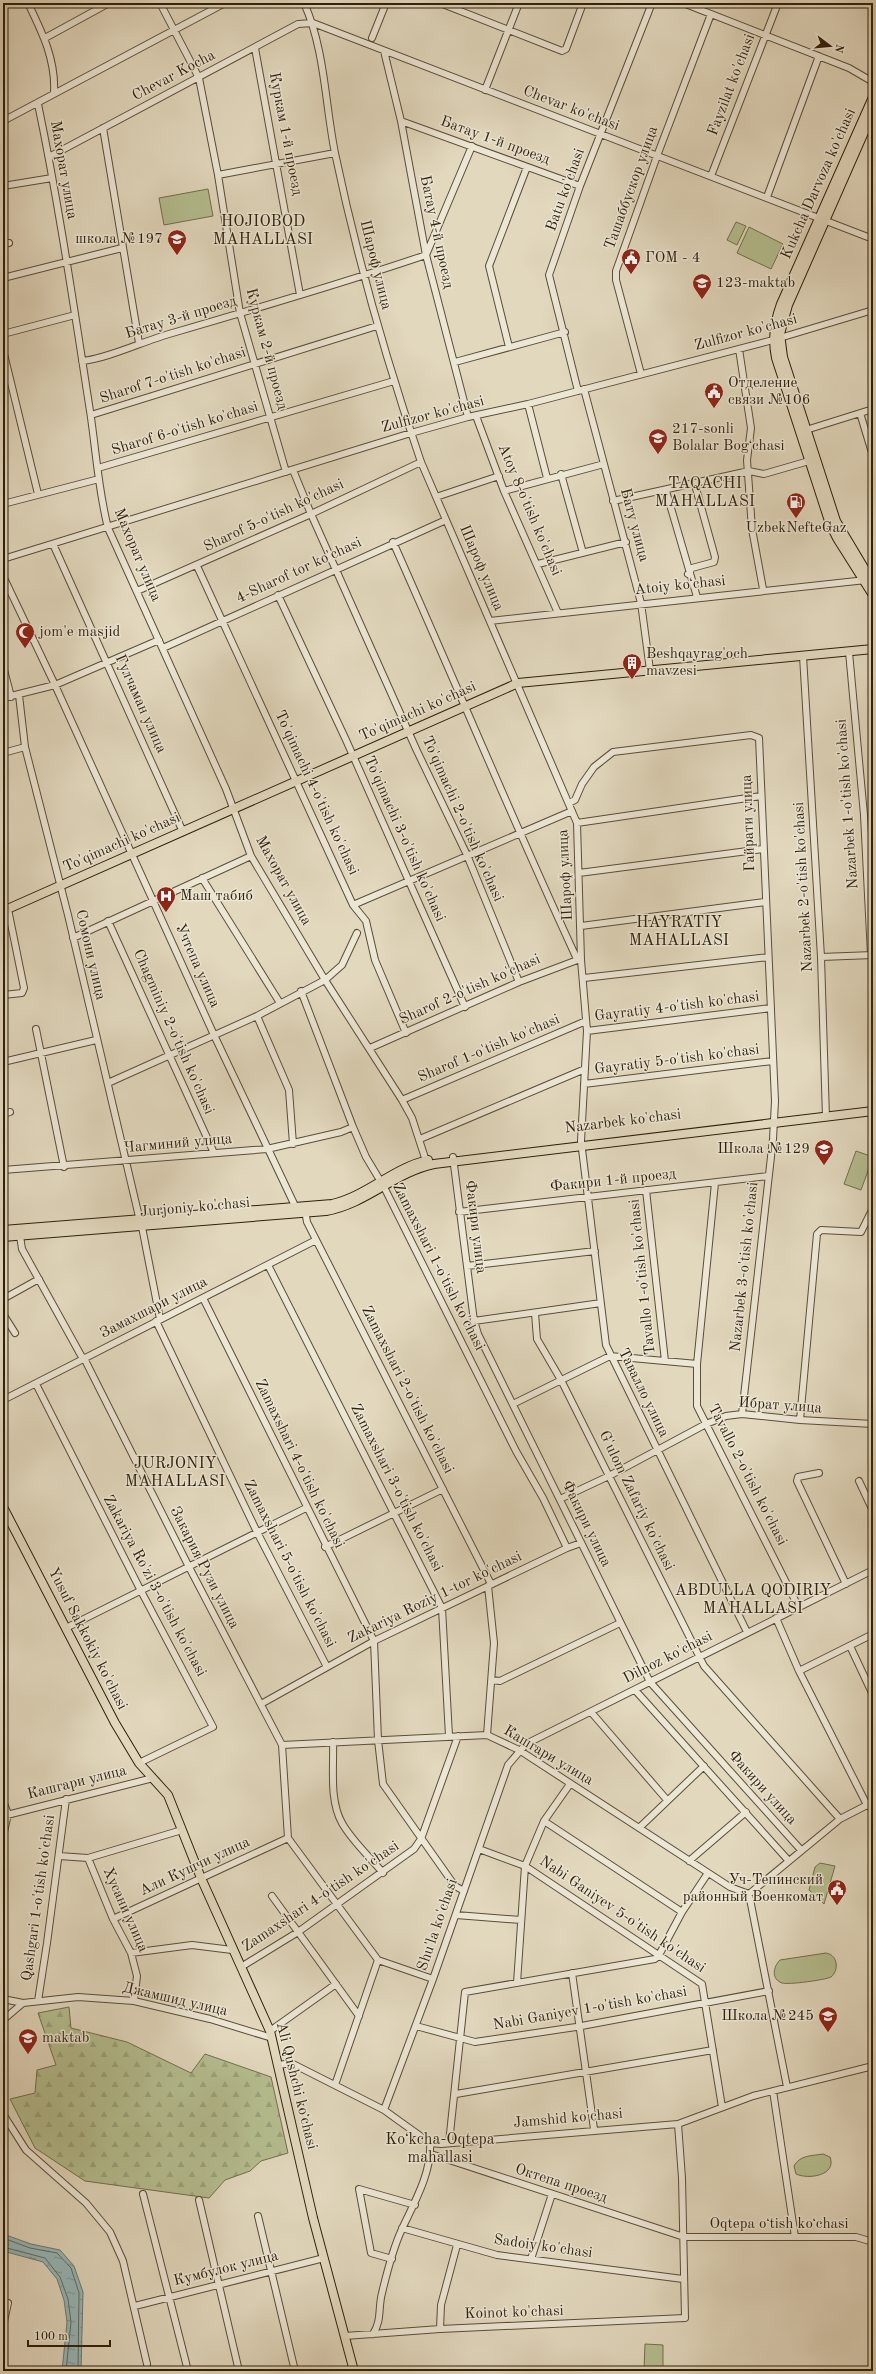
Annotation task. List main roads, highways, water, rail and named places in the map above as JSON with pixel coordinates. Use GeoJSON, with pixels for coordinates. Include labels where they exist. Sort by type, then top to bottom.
{"type":"FeatureCollection","features":[{"type":"Feature","properties":{"kind":"main road","name":"Kukcha Darvoza ko'chasi"},"geometry":{"type":"LineString","coordinates":[[823,219],[873,97]]}},
{"type":"Feature","properties":{"kind":"main road","name":"Kukcha Darvoza ko'chasi"},"geometry":{"type":"LineString","coordinates":[[870,581],[834,531],[809,461],[776,358],[776,321],[781,304],[873,112]]}},
{"type":"Feature","properties":{"kind":"main road","name":"Kukcha Darvoza ko'chasi"},"geometry":{"type":"LineString","coordinates":[[777,339],[836,521],[870,581],[873,595]]}},
{"type":"Feature","properties":{"kind":"main road","name":"To'qimachi ko'chasi"},"geometry":{"type":"LineString","coordinates":[[6,910],[183,832],[233,808],[518,683],[873,649]]}},
{"type":"Feature","properties":{"kind":"main road","name":"Nazarbek ko'chasi"},"geometry":{"type":"LineString","coordinates":[[826,1114],[873,1105]]}},
{"type":"Feature","properties":{"kind":"main road","name":"Nazarbek ko'chasi"},"geometry":{"type":"LineString","coordinates":[[382,1184],[427,1163],[453,1159],[826,1114],[873,1111]]}},
{"type":"Feature","properties":{"kind":"main road","name":"Jurjoniy ko'chasi"},"geometry":{"type":"LineString","coordinates":[[3,1237],[301,1210],[326,1211],[349,1206],[382,1184]]}},
{"type":"Feature","properties":{"kind":"main road","name":"Jurjoniy ko'chasi"},"geometry":{"type":"LineString","coordinates":[[4,1228],[141,1224]]}},
{"type":"Feature","properties":{"kind":"main road","name":"Yusuf Sakkokiy ko'chasi"},"geometry":{"type":"LineString","coordinates":[[3,1508],[115,1723],[139,1763],[153,1778]]}},
{"type":"Feature","properties":{"kind":"main road","name":"Ali Qushchi koʻchasi"},"geometry":{"type":"LineString","coordinates":[[153,1778],[168,1795],[201,1878],[271,2035],[313,2218],[354,2371]]}},
{"type":"Feature","properties":{"kind":"water"},"geometry":{"type":"Polygon","coordinates":[[[3,2234],[31,2244],[60,2250],[74,2266],[83,2292],[81,2371],[62,2371],[67,2322],[64,2300],[57,2279],[43,2262],[3,2251],[3,2234]]]}},
{"type":"Feature","properties":{"kind":"place","name":"школа №197"},"geometry":{"type":"Point","coordinates":[177,256]}},
{"type":"Feature","properties":{"kind":"place","name":"ГОМ - 4"},"geometry":{"type":"Point","coordinates":[631,275]}},
{"type":"Feature","properties":{"kind":"place","name":"123-maktab"},"geometry":{"type":"Point","coordinates":[702,300]}},
{"type":"Feature","properties":{"kind":"place","name":"Отделение связи №106"},"geometry":{"type":"Point","coordinates":[714,409]}},
{"type":"Feature","properties":{"kind":"place","name":"217-sonli Bolalar Bogʻchasi"},"geometry":{"type":"Point","coordinates":[658,455]}},
{"type":"Feature","properties":{"kind":"place","name":"UzbekNefteGaz"},"geometry":{"type":"Point","coordinates":[796,519]}},
{"type":"Feature","properties":{"kind":"place","name":"jom'e masjid"},"geometry":{"type":"Point","coordinates":[25,649]}},
{"type":"Feature","properties":{"kind":"place","name":"Beshqayrag'och mavzesi"},"geometry":{"type":"Point","coordinates":[632,680]}},
{"type":"Feature","properties":{"kind":"place","name":"Маш табиб"},"geometry":{"type":"Point","coordinates":[166,913]}},
{"type":"Feature","properties":{"kind":"place","name":"Школа №129"},"geometry":{"type":"Point","coordinates":[824,1166]}},
{"type":"Feature","properties":{"kind":"place","name":"Уч-Тепинский районный Военкомат"},"geometry":{"type":"Point","coordinates":[837,1906]}},
{"type":"Feature","properties":{"kind":"place","name":"Школа №245"},"geometry":{"type":"Point","coordinates":[828,2033]}},
{"type":"Feature","properties":{"kind":"place","name":"maktab"},"geometry":{"type":"Point","coordinates":[28,2055]}},
{"type":"Feature","properties":{"kind":"district","name":"HOJIOBOD MAHALLASI"},"geometry":{"type":"Point","coordinates":[263,231]}},
{"type":"Feature","properties":{"kind":"district","name":"TAQACHI MAHALLASI"},"geometry":{"type":"Point","coordinates":[705,493]}},
{"type":"Feature","properties":{"kind":"district","name":"HAYRATIY MAHALLASI"},"geometry":{"type":"Point","coordinates":[679,932]}},
{"type":"Feature","properties":{"kind":"district","name":"JURJONIY MAHALLASI"},"geometry":{"type":"Point","coordinates":[175,1473]}},
{"type":"Feature","properties":{"kind":"district","name":"ABDULLA QODIRIY MAHALLASI"},"geometry":{"type":"Point","coordinates":[753,1600]}},
{"type":"Feature","properties":{"kind":"district","name":"Koʻkcha-Oqtepa mahallasi"},"geometry":{"type":"Point","coordinates":[440,2149]}}]}
